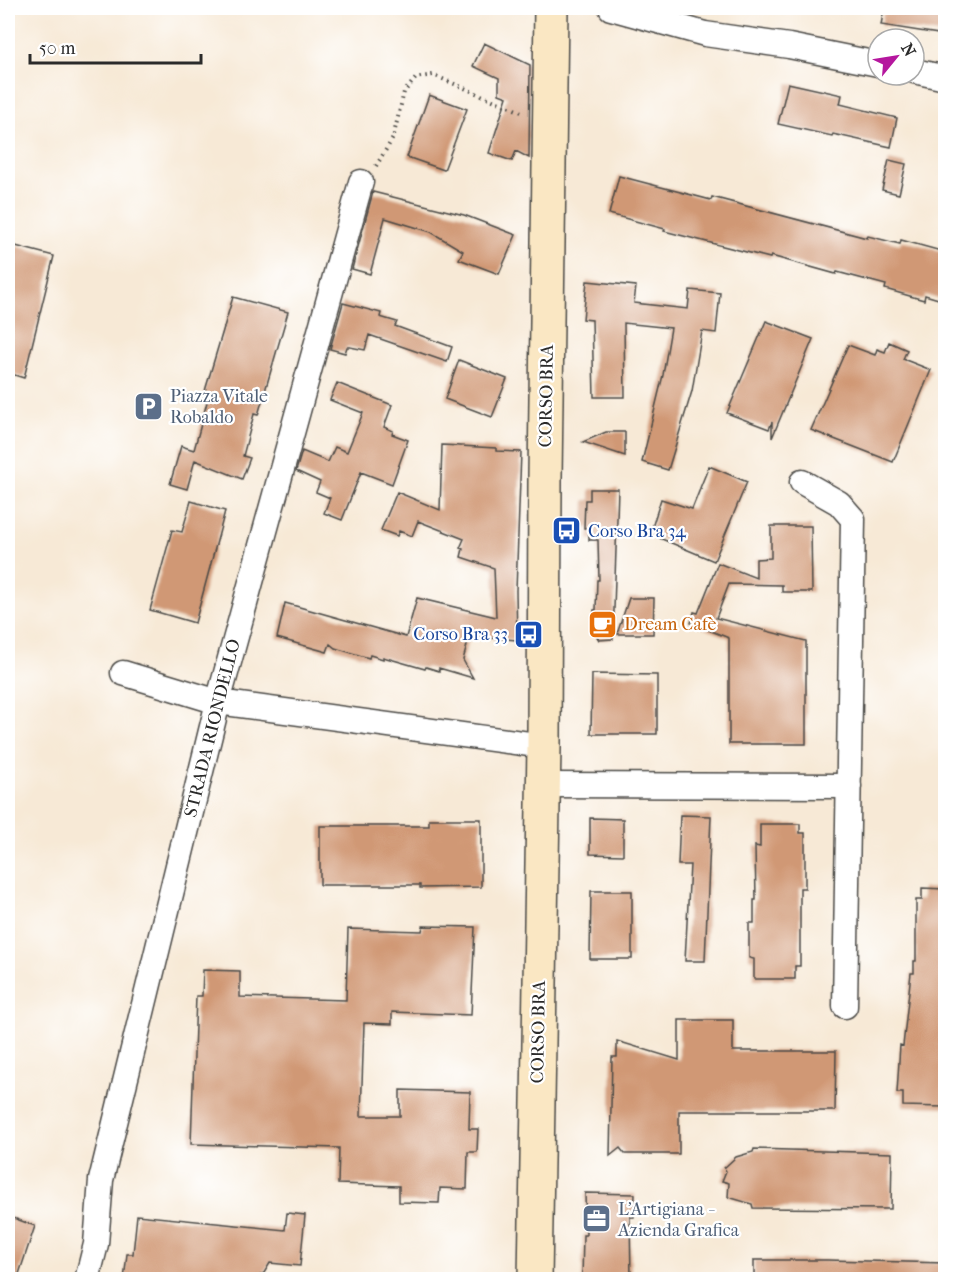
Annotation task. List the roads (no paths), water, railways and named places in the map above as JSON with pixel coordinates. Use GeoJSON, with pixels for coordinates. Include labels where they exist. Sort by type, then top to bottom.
{"type":"FeatureCollection","features":[{"type":"Feature","properties":{"kind":"street","name":"CORSO BRA"},"geometry":{"type":"LineString","coordinates":[[535,1280],[544,746],[551,8]]}},
{"type":"Feature","properties":{"kind":"street"},"geometry":{"type":"LineString","coordinates":[[611,8],[705,34],[789,46],[866,62]]}},
{"type":"Feature","properties":{"kind":"street"},"geometry":{"type":"LineString","coordinates":[[926,74],[945,78]]}},
{"type":"Feature","properties":{"kind":"street","name":"STRADA RIONDELLO"},"geometry":{"type":"LineString","coordinates":[[87,1280],[96,1244],[101,1180],[218,702],[361,182]]}},
{"type":"Feature","properties":{"kind":"street"},"geometry":{"type":"LineString","coordinates":[[802,482],[839,502],[853,519],[845,1006]]}},
{"type":"Feature","properties":{"kind":"street"},"geometry":{"type":"LineString","coordinates":[[123,673],[218,702],[544,746]]}},
{"type":"Feature","properties":{"kind":"street"},"geometry":{"type":"LineString","coordinates":[[543,784],[849,786]]}},
{"type":"Feature","properties":{"kind":"place","name":"Piazza Vitale Robaldo"},"geometry":{"type":"Point","coordinates":[149,406]}},
{"type":"Feature","properties":{"kind":"place","name":"Corso Bra 34"},"geometry":{"type":"Point","coordinates":[567,531]}},
{"type":"Feature","properties":{"kind":"place","name":"Dream Cafè"},"geometry":{"type":"Point","coordinates":[603,624]}},
{"type":"Feature","properties":{"kind":"place","name":"Corso Bra 33"},"geometry":{"type":"Point","coordinates":[529,634]}},
{"type":"Feature","properties":{"kind":"place","name":"L'Artigiana - Azienda Grafica"},"geometry":{"type":"Point","coordinates":[597,1219]}}]}
